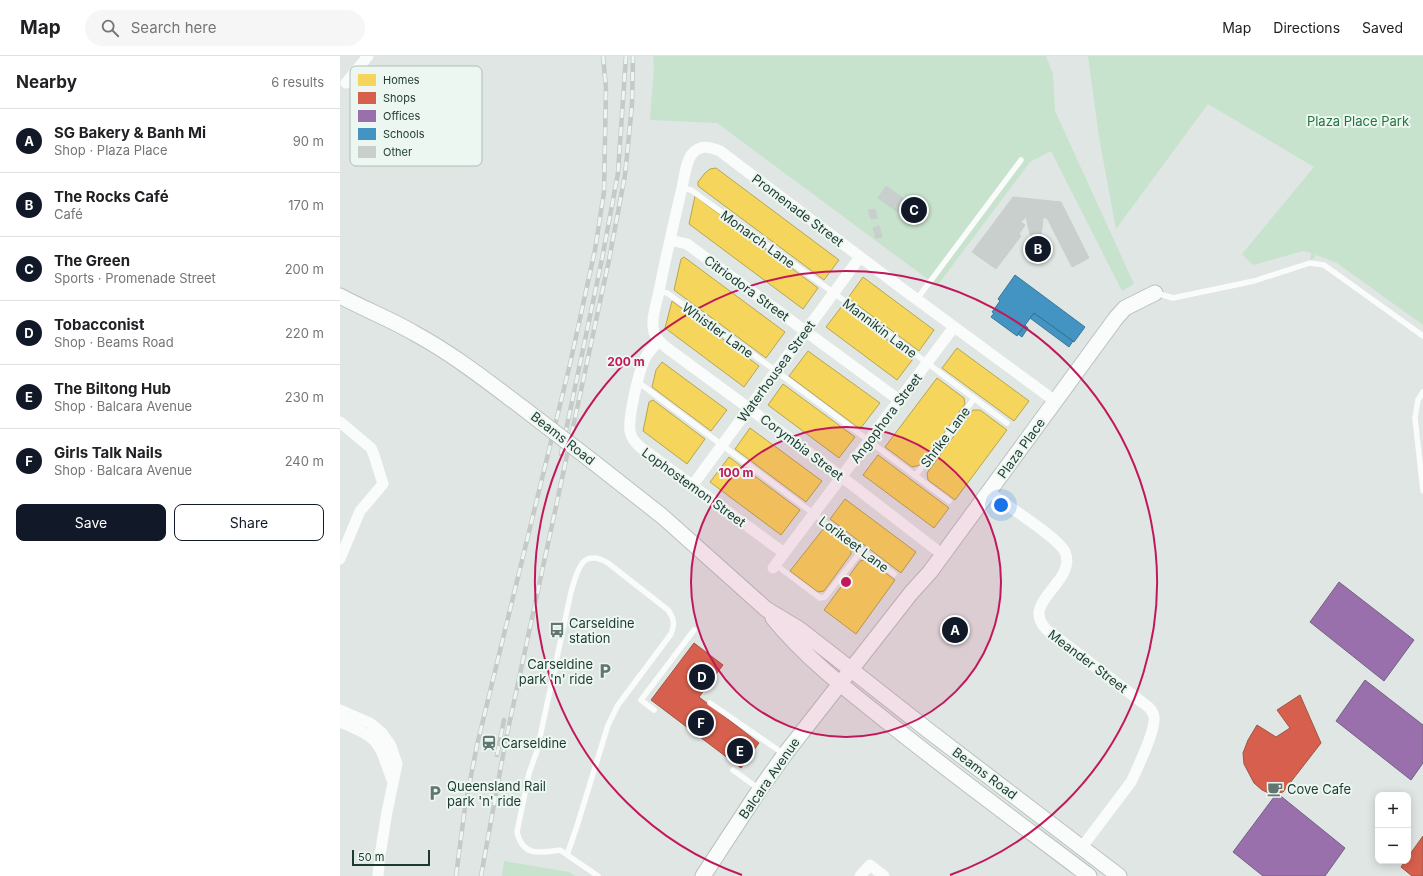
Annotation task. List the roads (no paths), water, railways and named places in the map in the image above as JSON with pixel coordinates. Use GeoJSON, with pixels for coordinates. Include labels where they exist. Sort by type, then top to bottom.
{"type":"FeatureCollection","features":[{"type":"Feature","properties":{"kind":"main road","name":"Plaza Place"},"geometry":{"type":"LineString","coordinates":[[851,669],[911,593],[930,572],[1116,318],[1125,308],[1155,293]]}},
{"type":"Feature","properties":{"kind":"main road","name":"Beams Road"},"geometry":{"type":"LineString","coordinates":[[340,296],[390,320],[455,358],[592,461],[662,516],[766,609],[790,638],[840,683],[917,747],[1089,876]]}},
{"type":"Feature","properties":{"kind":"main road","name":"Beams Road"},"geometry":{"type":"LineString","coordinates":[[766,609],[799,630],[851,669],[929,731],[1119,876]]}},
{"type":"Feature","properties":{"kind":"main road"},"geometry":{"type":"LineString","coordinates":[[840,683],[851,669]]}},
{"type":"Feature","properties":{"kind":"main road","name":"Balcara Avenue"},"geometry":{"type":"LineString","coordinates":[[703,876],[760,789],[840,683]]}},
{"type":"Feature","properties":{"kind":"street"},"geometry":{"type":"LineString","coordinates":[[360,66],[368,56]]}},
{"type":"Feature","properties":{"kind":"street"},"geometry":{"type":"LineString","coordinates":[[346,83],[350,78]]}},
{"type":"Feature","properties":{"kind":"street","name":"Promenade Street"},"geometry":{"type":"LineString","coordinates":[[659,340],[653,332],[652,327],[687,165],[692,154],[699,148],[710,147],[720,151],[860,257],[1055,401]]}},
{"type":"Feature","properties":{"kind":"street","name":"Citriodora Street"},"geometry":{"type":"LineString","coordinates":[[670,240],[686,244],[899,400]]}},
{"type":"Feature","properties":{"kind":"street","name":"Waterhousea Street"},"geometry":{"type":"LineString","coordinates":[[692,486],[860,257]]}},
{"type":"Feature","properties":{"kind":"street","name":"Angophora Street"},"geometry":{"type":"LineString","coordinates":[[775,566],[954,327]]}},
{"type":"Feature","properties":{"kind":"street","name":"Lophostemon Street"},"geometry":{"type":"LineString","coordinates":[[659,340],[647,356],[638,382],[630,423],[630,432],[633,440],[640,447],[784,554]]}},
{"type":"Feature","properties":{"kind":"street","name":"Corymbia Street"},"geometry":{"type":"LineString","coordinates":[[659,340],[667,348],[842,477],[943,554]]}},
{"type":"Feature","properties":{"kind":"street"},"geometry":{"type":"LineString","coordinates":[[340,422],[370,448],[374,455],[383,484],[366,503],[358,515],[340,559]]}},
{"type":"Feature","properties":{"kind":"street","name":"Meander Street"},"geometry":{"type":"LineString","coordinates":[[988,492],[1056,541],[1065,553],[1067,559],[1064,571],[1043,601],[1040,608],[1039,616],[1041,623],[1047,630],[1152,710],[1154,715],[1153,728],[1133,776],[1082,847]]}},
{"type":"Feature","properties":{"kind":"street"},"geometry":{"type":"LineString","coordinates":[[340,710],[370,723],[387,739],[392,746],[397,764],[392,780],[378,876]]}},
{"type":"Feature","properties":{"kind":"street"},"geometry":{"type":"LineString","coordinates":[[340,722],[372,737],[377,742],[384,756],[392,780]]}},
{"type":"Feature","properties":{"kind":"street"},"geometry":{"type":"LineString","coordinates":[[860,876],[870,866],[884,876]]}},
{"type":"Feature","properties":{"kind":"lane"},"geometry":{"type":"LineString","coordinates":[[917,299],[1021,160]]}},
{"type":"Feature","properties":{"kind":"lane","name":"Monarch Lane"},"geometry":{"type":"LineString","coordinates":[[682,188],[691,190],[834,293]]}},
{"type":"Feature","properties":{"kind":"lane"},"geometry":{"type":"LineString","coordinates":[[1155,293],[1173,298],[1254,281],[1310,263],[1324,265],[1423,336]]}},
{"type":"Feature","properties":{"kind":"lane","name":"Whistler Lane"},"geometry":{"type":"LineString","coordinates":[[659,291],[667,293],[776,371],[950,501]]}},
{"type":"Feature","properties":{"kind":"lane","name":"Mannikin Lane"},"geometry":{"type":"LineString","coordinates":[[834,293],[1007,423]]}},
{"type":"Feature","properties":{"kind":"lane","name":"Lorikeet Lane"},"geometry":{"type":"LineString","coordinates":[[638,382],[894,574]]}},
{"type":"Feature","properties":{"kind":"lane"},"geometry":{"type":"LineString","coordinates":[[1423,392],[1418,400],[1415,418],[1423,491]]}},
{"type":"Feature","properties":{"kind":"lane","name":"Shrike Lane"},"geometry":{"type":"LineString","coordinates":[[915,476],[974,399]]}},
{"type":"Feature","properties":{"kind":"lane"},"geometry":{"type":"LineString","coordinates":[[775,566],[820,598],[826,597],[862,550]]}},
{"type":"Feature","properties":{"kind":"lane"},"geometry":{"type":"LineString","coordinates":[[567,855],[612,715],[671,634],[674,624],[672,614],[668,610],[608,563],[597,558],[587,559],[581,565],[577,572],[571,592],[540,738],[529,773],[517,832],[519,841],[530,851],[539,853],[560,850],[567,855],[598,876]]}},
{"type":"Feature","properties":{"kind":"lane"},"geometry":{"type":"LineString","coordinates":[[654,710],[641,700],[694,630]]}},
{"type":"Feature","properties":{"kind":"lane"},"geometry":{"type":"LineString","coordinates":[[710,703],[785,754]]}},
{"type":"Feature","properties":{"kind":"lane"},"geometry":{"type":"LineString","coordinates":[[733,770],[760,789]]}},
{"type":"Feature","properties":{"kind":"railway"},"geometry":{"type":"LineString","coordinates":[[456,876],[465,807],[477,745],[570,364],[595,250],[604,192],[606,88],[603,56]]}},
{"type":"Feature","properties":{"kind":"railway"},"geometry":{"type":"LineString","coordinates":[[561,454],[602,259],[618,173],[626,56]]}},
{"type":"Feature","properties":{"kind":"railway"},"geometry":{"type":"LineString","coordinates":[[481,876],[506,739],[609,260],[625,175],[632,105],[633,56]]}},
{"type":"Feature","properties":{"kind":"railway"},"geometry":{"type":"LineString","coordinates":[[497,755],[504,720]]}},
{"type":"Feature","properties":{"kind":"place","name":"The Green"},"geometry":{"type":"Point","coordinates":[914,210]}},
{"type":"Feature","properties":{"kind":"place","name":"The Rocks Café"},"geometry":{"type":"Point","coordinates":[1038,249]}},
{"type":"Feature","properties":{"kind":"place","name":"Carseldine station"},"geometry":{"type":"Point","coordinates":[557,630]}},
{"type":"Feature","properties":{"kind":"place","name":"SG Bakery & Banh Mi"},"geometry":{"type":"Point","coordinates":[955,630]}},
{"type":"Feature","properties":{"kind":"place","name":"Carseldine park 'n' ride"},"geometry":{"type":"Point","coordinates":[605,671]}},
{"type":"Feature","properties":{"kind":"place","name":"Tobacconist"},"geometry":{"type":"Point","coordinates":[702,677]}},
{"type":"Feature","properties":{"kind":"place","name":"Girls Talk Nails"},"geometry":{"type":"Point","coordinates":[701,723]}},
{"type":"Feature","properties":{"kind":"place","name":"Carseldine"},"geometry":{"type":"Point","coordinates":[489,743]}},
{"type":"Feature","properties":{"kind":"place","name":"The Biltong Hub"},"geometry":{"type":"Point","coordinates":[740,751]}},
{"type":"Feature","properties":{"kind":"place","name":"Cove Cafe"},"geometry":{"type":"Point","coordinates":[1275,789]}},
{"type":"Feature","properties":{"kind":"place","name":"Queensland Rail park 'n' ride"},"geometry":{"type":"Point","coordinates":[435,793]}},
{"type":"Feature","properties":{"kind":"park label","name":"Plaza Place Park"},"geometry":{"type":"Point","coordinates":[1358,121]}}]}
